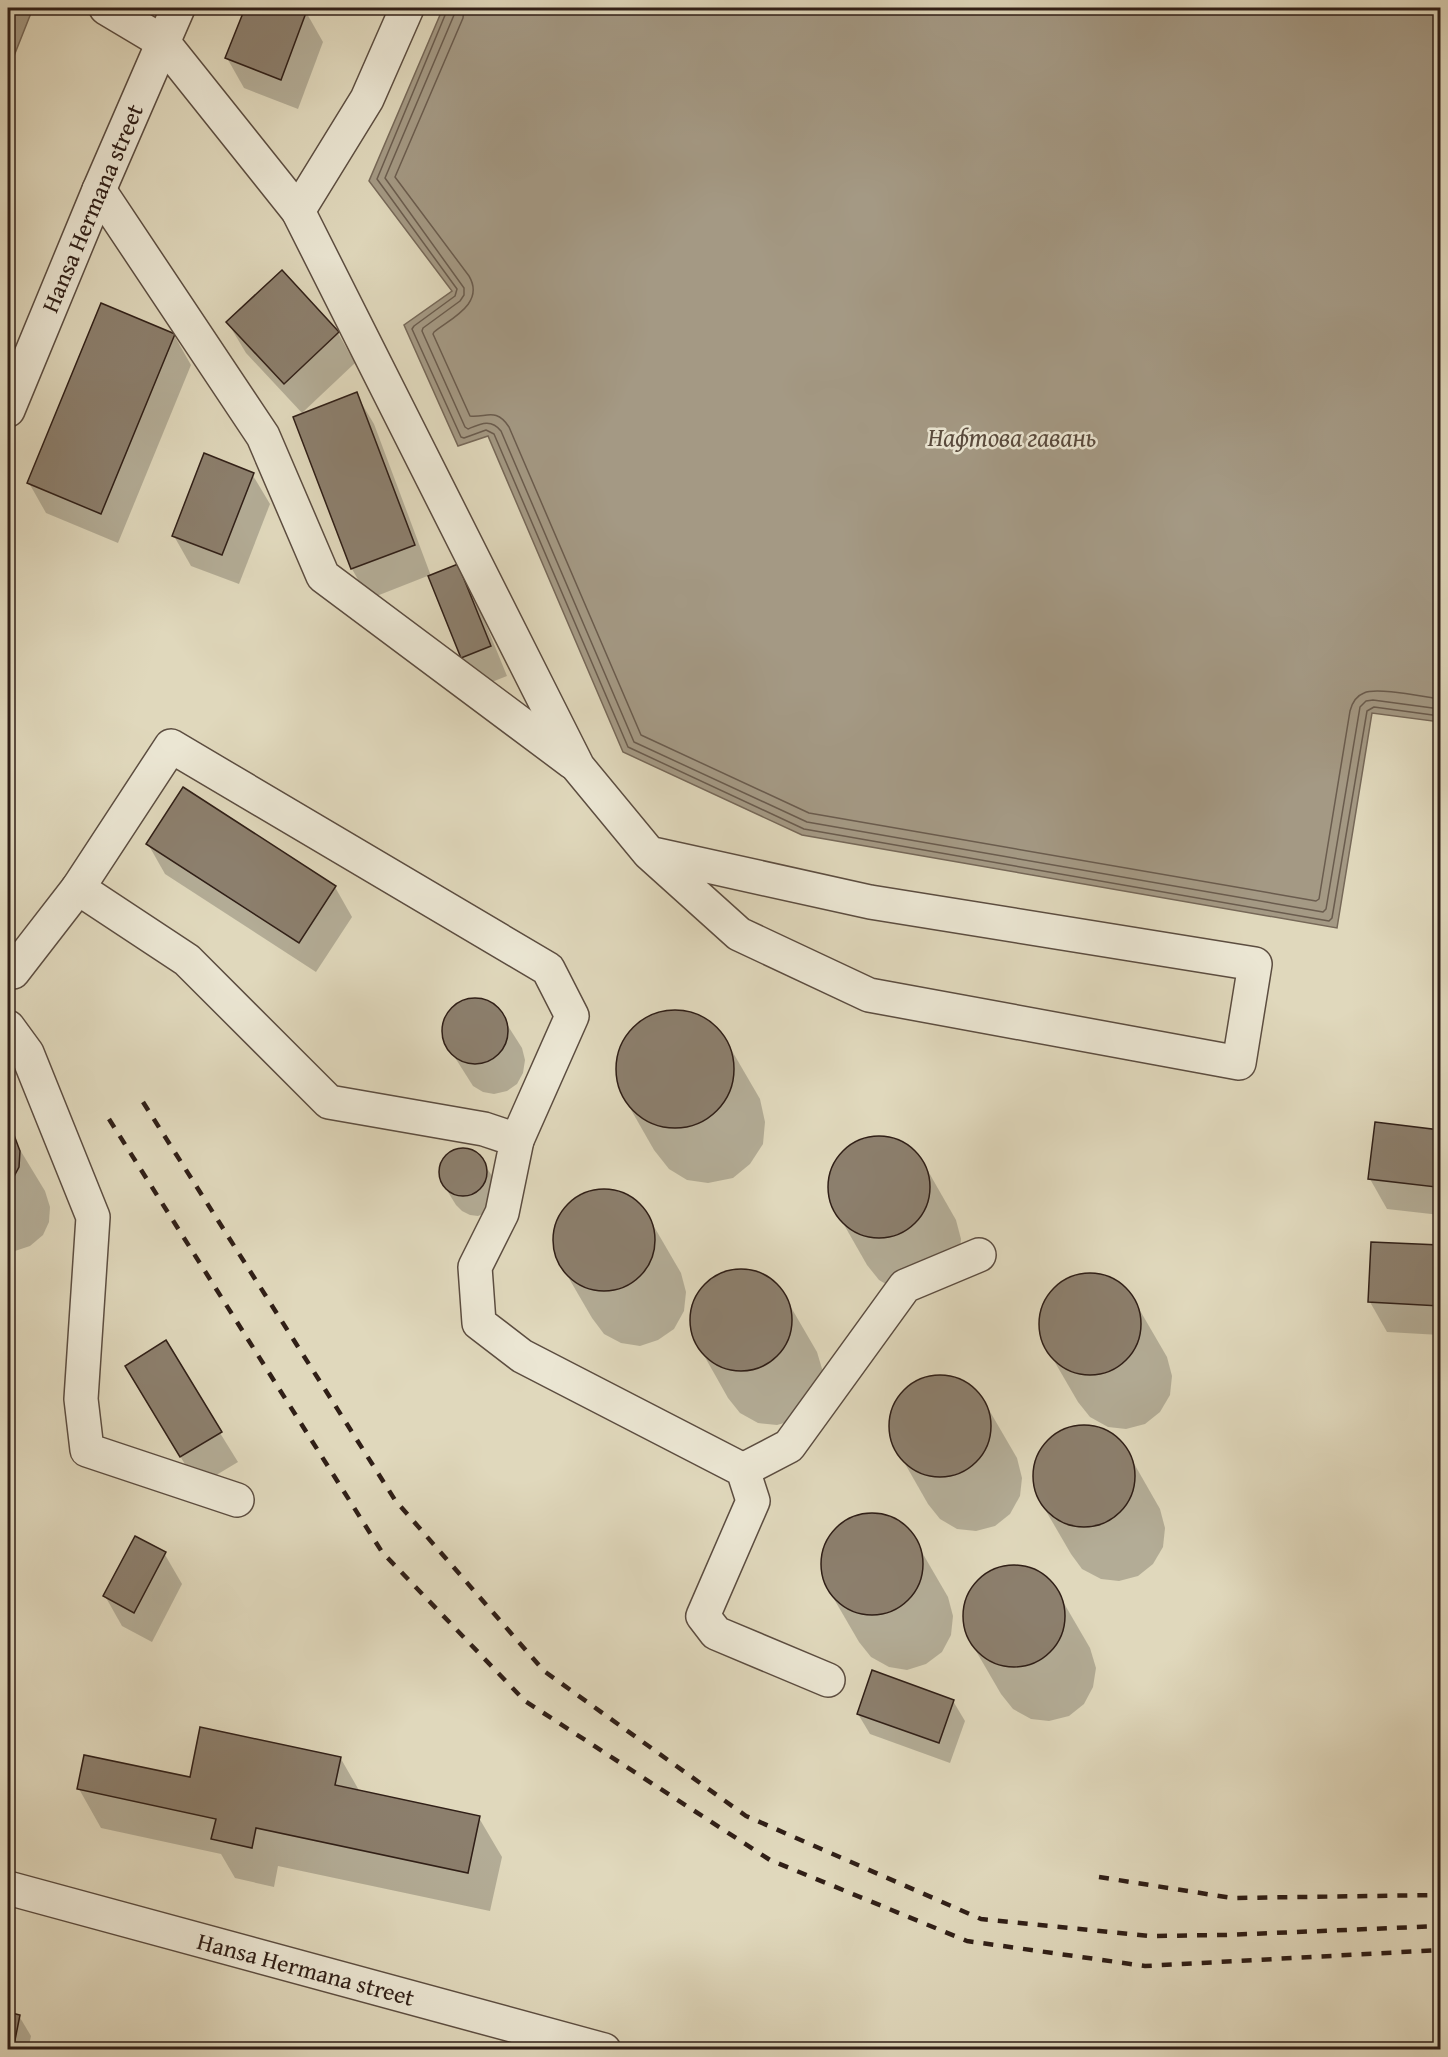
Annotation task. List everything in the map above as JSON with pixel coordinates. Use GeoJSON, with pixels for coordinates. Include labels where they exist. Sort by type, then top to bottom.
{"type":"FeatureCollection","features":[{"type":"Feature","properties":{"kind":"lane"},"geometry":{"type":"LineString","coordinates":[[106,8],[163,42],[298,211],[578,767],[649,853],[738,934],[869,995],[1239,1063],[1255,964],[870,902],[649,853]]}},
{"type":"Feature","properties":{"kind":"lane","name":"Hansa Hermana street"},"geometry":{"type":"LineString","coordinates":[[8,410],[99,190],[178,8]]}},
{"type":"Feature","properties":{"kind":"lane"},"geometry":{"type":"LineString","coordinates":[[298,211],[367,99],[407,8]]}},
{"type":"Feature","properties":{"kind":"lane"},"geometry":{"type":"LineString","coordinates":[[99,190],[263,436],[323,576],[578,767]]}},
{"type":"Feature","properties":{"kind":"lane"},"geometry":{"type":"LineString","coordinates":[[8,972],[13,972],[78,888],[171,746],[548,969],[572,1016],[517,1140],[502,1213],[475,1267],[479,1323],[522,1356],[743,1470],[753,1501],[703,1616],[716,1633],[828,1680]]}},
{"type":"Feature","properties":{"kind":"lane"},"geometry":{"type":"LineString","coordinates":[[78,888],[187,960],[329,1102],[484,1128],[517,1140]]}},
{"type":"Feature","properties":{"kind":"lane"},"geometry":{"type":"LineString","coordinates":[[8,1027],[27,1053],[93,1217],[81,1399],[87,1450],[237,1500]]}},
{"type":"Feature","properties":{"kind":"lane"},"geometry":{"type":"LineString","coordinates":[[743,1470],[789,1446],[905,1286],[979,1255]]}},
{"type":"Feature","properties":{"kind":"lane","name":"Hansa Hermana street"},"geometry":{"type":"LineString","coordinates":[[8,1888],[604,2049]]}},
{"type":"Feature","properties":{"kind":"water"},"geometry":{"type":"Polygon","coordinates":[[[8,8],[33,8],[8,71],[8,8]]]}},
{"type":"Feature","properties":{"kind":"water","name":"Нафтова гавань"},"geometry":{"type":"Polygon","coordinates":[[[443,8],[1440,8],[1440,722],[1372,713],[1337,928],[802,835],[623,752],[488,436],[458,446],[404,325],[452,291],[369,181],[443,8]]]}},
{"type":"Feature","properties":{"kind":"building"},"geometry":{"type":"Polygon","coordinates":[[[245,8],[307,10],[281,80],[225,58],[245,8]]]}},
{"type":"Feature","properties":{"kind":"building"},"geometry":{"type":"Polygon","coordinates":[[[282,270],[339,332],[284,384],[226,322],[282,270]]]}},
{"type":"Feature","properties":{"kind":"building"},"geometry":{"type":"Polygon","coordinates":[[[101,303],[175,334],[101,514],[27,483],[101,303]]]}},
{"type":"Feature","properties":{"kind":"building"},"geometry":{"type":"Polygon","coordinates":[[[357,392],[415,545],[351,569],[293,417],[357,392]]]}},
{"type":"Feature","properties":{"kind":"building"},"geometry":{"type":"Polygon","coordinates":[[[204,453],[254,473],[222,555],[172,536],[204,453]]]}},
{"type":"Feature","properties":{"kind":"building"},"geometry":{"type":"Polygon","coordinates":[[[458,564],[491,646],[461,658],[428,576],[458,564]]]}},
{"type":"Feature","properties":{"kind":"building"},"geometry":{"type":"Polygon","coordinates":[[[183,787],[336,886],[299,943],[146,844],[183,787]]]}},
{"type":"Feature","properties":{"kind":"building"},"geometry":{"type":"Polygon","coordinates":[[[475,998],[488,1001],[498,1008],[505,1018],[508,1031],[505,1044],[498,1054],[488,1061],[475,1064],[462,1061],[452,1054],[445,1044],[442,1031],[445,1018],[452,1008],[462,1001],[475,998]]]}},
{"type":"Feature","properties":{"kind":"building"},"geometry":{"type":"Polygon","coordinates":[[[675,1010],[698,1014],[717,1027],[730,1046],[734,1069],[730,1092],[717,1111],[698,1124],[675,1128],[652,1124],[633,1111],[620,1092],[616,1069],[620,1046],[633,1027],[652,1014],[675,1010]]]}},
{"type":"Feature","properties":{"kind":"building"},"geometry":{"type":"Polygon","coordinates":[[[1375,1122],[1440,1130],[1436,1187],[1368,1179],[1375,1122]]]}},
{"type":"Feature","properties":{"kind":"building"},"geometry":{"type":"Polygon","coordinates":[[[8,1127],[20,1151],[19,1167],[8,1184],[8,1127]]]}},
{"type":"Feature","properties":{"kind":"building"},"geometry":{"type":"Polygon","coordinates":[[[879,1136],[898,1140],[915,1151],[926,1168],[930,1187],[926,1206],[915,1223],[898,1234],[879,1238],[860,1234],[843,1223],[832,1206],[828,1187],[832,1168],[843,1151],[860,1140],[879,1136]]]}},
{"type":"Feature","properties":{"kind":"building"},"geometry":{"type":"Polygon","coordinates":[[[458,1148],[468,1148],[480,1155],[487,1167],[487,1177],[480,1189],[468,1196],[458,1196],[443,1185],[439,1177],[439,1167],[450,1152],[458,1148]]]}},
{"type":"Feature","properties":{"kind":"building"},"geometry":{"type":"Polygon","coordinates":[[[604,1189],[623,1193],[640,1204],[651,1221],[655,1240],[651,1259],[640,1276],[623,1287],[604,1291],[585,1287],[568,1276],[557,1259],[553,1240],[557,1221],[568,1204],[585,1193],[604,1189]]]}},
{"type":"Feature","properties":{"kind":"building"},"geometry":{"type":"Polygon","coordinates":[[[1371,1242],[1440,1245],[1440,1306],[1368,1302],[1371,1242]]]}},
{"type":"Feature","properties":{"kind":"building"},"geometry":{"type":"Polygon","coordinates":[[[741,1269],[760,1273],[777,1284],[788,1301],[792,1320],[788,1339],[777,1356],[760,1367],[741,1371],[722,1367],[705,1356],[694,1339],[690,1320],[694,1301],[705,1284],[722,1273],[741,1269]]]}},
{"type":"Feature","properties":{"kind":"building"},"geometry":{"type":"Polygon","coordinates":[[[1090,1273],[1109,1277],[1126,1288],[1137,1305],[1141,1324],[1137,1343],[1126,1360],[1109,1371],[1090,1375],[1071,1371],[1054,1360],[1043,1343],[1039,1324],[1043,1305],[1054,1288],[1071,1277],[1090,1273]]]}},
{"type":"Feature","properties":{"kind":"building"},"geometry":{"type":"Polygon","coordinates":[[[166,1340],[222,1432],[180,1457],[125,1366],[166,1340]]]}},
{"type":"Feature","properties":{"kind":"building"},"geometry":{"type":"Polygon","coordinates":[[[940,1375],[959,1379],[976,1390],[987,1407],[991,1426],[987,1445],[976,1462],[959,1473],[940,1477],[921,1473],[904,1462],[893,1445],[889,1426],[893,1407],[904,1390],[921,1379],[940,1375]]]}},
{"type":"Feature","properties":{"kind":"building"},"geometry":{"type":"Polygon","coordinates":[[[1084,1425],[1103,1429],[1120,1440],[1131,1457],[1135,1476],[1131,1495],[1120,1512],[1103,1523],[1084,1527],[1065,1523],[1048,1512],[1037,1495],[1033,1476],[1037,1457],[1048,1440],[1065,1429],[1084,1425]]]}},
{"type":"Feature","properties":{"kind":"building"},"geometry":{"type":"Polygon","coordinates":[[[872,1513],[891,1517],[908,1528],[919,1545],[923,1564],[919,1583],[908,1600],[891,1611],[872,1615],[853,1611],[836,1600],[825,1583],[821,1564],[825,1545],[836,1528],[853,1517],[872,1513]]]}},
{"type":"Feature","properties":{"kind":"building"},"geometry":{"type":"Polygon","coordinates":[[[135,1536],[166,1552],[134,1613],[103,1596],[135,1536]]]}},
{"type":"Feature","properties":{"kind":"building"},"geometry":{"type":"Polygon","coordinates":[[[1014,1565],[1033,1569],[1050,1580],[1061,1597],[1065,1616],[1061,1635],[1050,1652],[1033,1663],[1014,1667],[995,1663],[978,1652],[967,1635],[963,1616],[967,1597],[978,1580],[995,1569],[1014,1565]]]}},
{"type":"Feature","properties":{"kind":"building"},"geometry":{"type":"Polygon","coordinates":[[[872,1670],[954,1700],[939,1743],[857,1714],[872,1670]]]}},
{"type":"Feature","properties":{"kind":"building"},"geometry":{"type":"Polygon","coordinates":[[[200,1727],[341,1757],[335,1785],[480,1816],[468,1873],[256,1828],[252,1848],[211,1839],[216,1819],[77,1789],[84,1755],[190,1777],[200,1727]]]}},
{"type":"Feature","properties":{"kind":"building"},"geometry":{"type":"Polygon","coordinates":[[[8,2012],[20,2015],[13,2050],[8,2050],[8,2012]]]}},
{"type":"Feature","properties":{"kind":"railway"},"geometry":{"type":"LineString","coordinates":[[143,1102],[395,1500],[544,1671],[746,1816],[981,1919],[1150,1936],[1440,1926]]}},
{"type":"Feature","properties":{"kind":"railway"},"geometry":{"type":"LineString","coordinates":[[109,1119],[382,1552],[525,1701],[770,1860],[967,1941],[1145,1966],[1440,1950]]}},
{"type":"Feature","properties":{"kind":"railway"},"geometry":{"type":"LineString","coordinates":[[1099,1877],[1232,1898],[1440,1895]]}}]}
